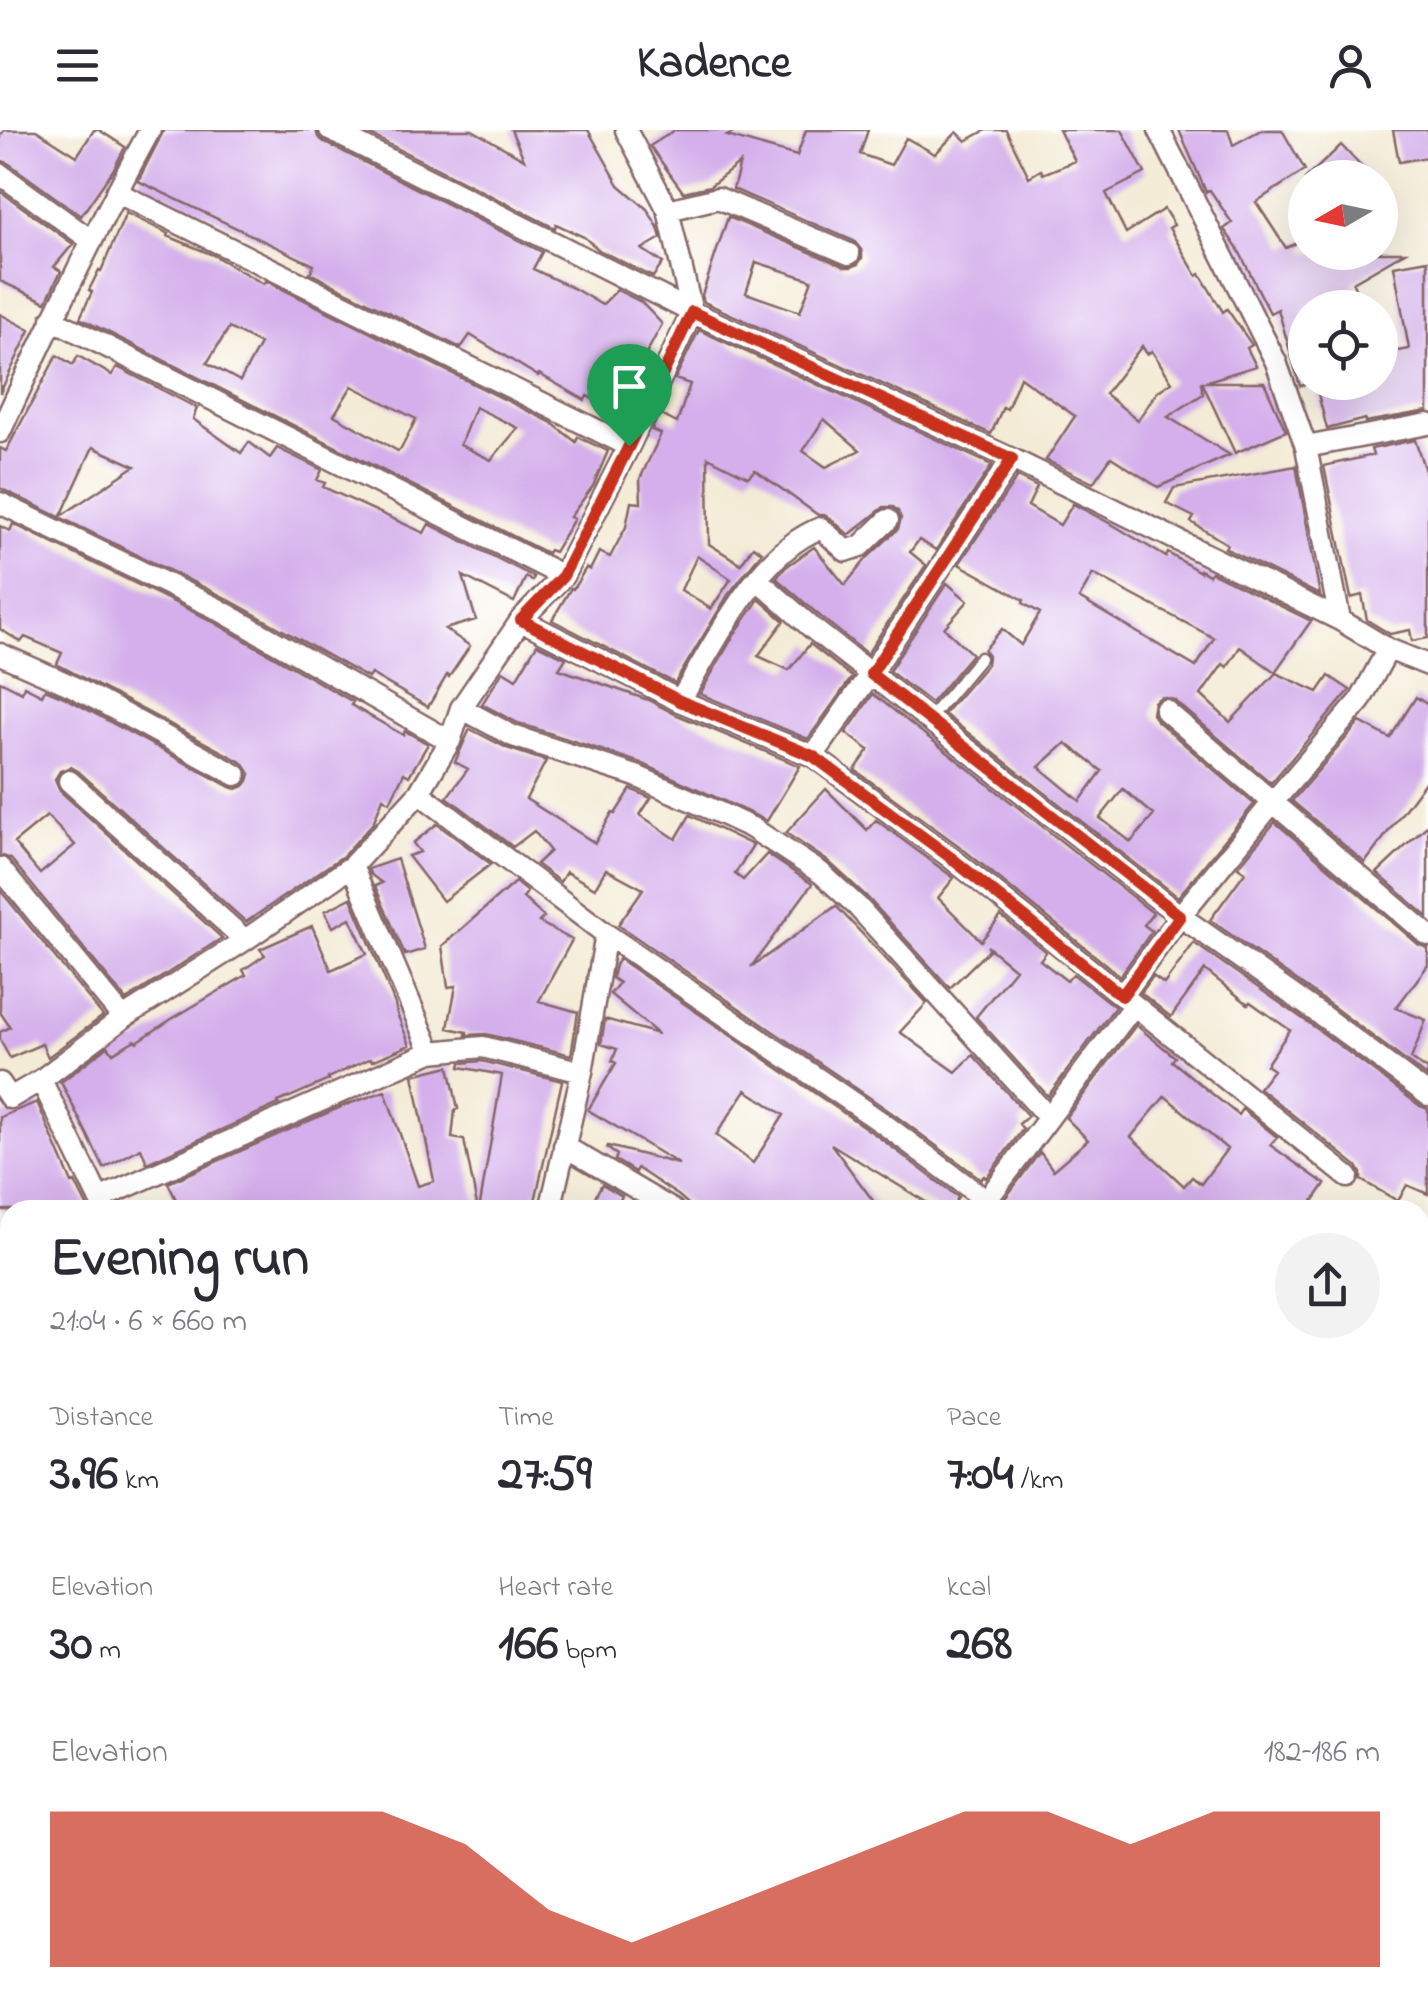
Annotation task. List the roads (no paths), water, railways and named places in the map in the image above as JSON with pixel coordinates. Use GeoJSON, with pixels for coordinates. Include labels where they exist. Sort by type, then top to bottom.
{"type":"FeatureCollection","features":[{"type":"Feature","properties":{"kind":"street"},"geometry":{"type":"LineString","coordinates":[[0,432],[52,319],[150,130]]}},
{"type":"Feature","properties":{"kind":"street"},"geometry":{"type":"LineString","coordinates":[[330,130],[692,312],[1012,459],[1340,620],[1388,649],[1428,665]]}},
{"type":"Feature","properties":{"kind":"street"},"geometry":{"type":"LineString","coordinates":[[0,1082],[10,1098],[41,1080],[123,1018],[352,866],[420,793],[450,740],[461,708],[521,620],[563,576],[692,312],[668,210],[626,130]]}},
{"type":"Feature","properties":{"kind":"street"},"geometry":{"type":"LineString","coordinates":[[1158,130],[1276,362],[1306,447],[1340,620]]}},
{"type":"Feature","properties":{"kind":"street"},"geometry":{"type":"LineString","coordinates":[[0,174],[92,241]]}},
{"type":"Feature","properties":{"kind":"street"},"geometry":{"type":"LineString","coordinates":[[116,192],[629,446]]}},
{"type":"Feature","properties":{"kind":"street"},"geometry":{"type":"LineString","coordinates":[[668,210],[718,198],[849,254]]}},
{"type":"Feature","properties":{"kind":"street"},"geometry":{"type":"LineString","coordinates":[[52,319],[563,576]]}},
{"type":"Feature","properties":{"kind":"street"},"geometry":{"type":"LineString","coordinates":[[1306,447],[1428,424]]}},
{"type":"Feature","properties":{"kind":"street"},"geometry":{"type":"LineString","coordinates":[[813,756],[1012,459]]}},
{"type":"Feature","properties":{"kind":"street"},"geometry":{"type":"LineString","coordinates":[[0,503],[216,608],[450,740]]}},
{"type":"Feature","properties":{"kind":"street"},"geometry":{"type":"LineString","coordinates":[[680,701],[738,602],[778,558],[809,532],[822,528],[846,551],[861,546],[888,520]]}},
{"type":"Feature","properties":{"kind":"street"},"geometry":{"type":"LineString","coordinates":[[758,579],[812,628],[1180,916],[1324,1016],[1428,1095]]}},
{"type":"Feature","properties":{"kind":"street"},"geometry":{"type":"LineString","coordinates":[[521,620],[680,701],[813,756],[950,857],[1348,1177]]}},
{"type":"Feature","properties":{"kind":"street"},"geometry":{"type":"LineString","coordinates":[[992,1200],[1128,1000],[1180,916],[1360,701],[1388,649]]}},
{"type":"Feature","properties":{"kind":"street"},"geometry":{"type":"LineString","coordinates":[[0,654],[70,685],[236,775]]}},
{"type":"Feature","properties":{"kind":"street"},"geometry":{"type":"LineString","coordinates":[[461,708],[513,736],[636,776],[720,813],[752,828],[821,873],[857,906],[1049,1118]]}},
{"type":"Feature","properties":{"kind":"street"},"geometry":{"type":"LineString","coordinates":[[1165,710],[1428,934]]}},
{"type":"Feature","properties":{"kind":"street"},"geometry":{"type":"LineString","coordinates":[[68,781],[244,940]]}},
{"type":"Feature","properties":{"kind":"street"},"geometry":{"type":"LineString","coordinates":[[420,793],[606,934],[884,1124],[978,1200]]}},
{"type":"Feature","properties":{"kind":"street"},"geometry":{"type":"LineString","coordinates":[[352,866],[431,1052]]}},
{"type":"Feature","properties":{"kind":"street"},"geometry":{"type":"LineString","coordinates":[[0,868],[123,1018]]}},
{"type":"Feature","properties":{"kind":"street"},"geometry":{"type":"LineString","coordinates":[[552,1200],[582,1072],[606,934]]}},
{"type":"Feature","properties":{"kind":"street"},"geometry":{"type":"LineString","coordinates":[[110,1200],[431,1052],[483,1047],[582,1072]]}},
{"type":"Feature","properties":{"kind":"street"},"geometry":{"type":"LineString","coordinates":[[41,1080],[99,1200]]}},
{"type":"Feature","properties":{"kind":"street"},"geometry":{"type":"LineString","coordinates":[[564,1146],[656,1200]]}},
{"type":"Feature","properties":{"kind":"lane"},"geometry":{"type":"LineString","coordinates":[[929,719],[980,658]]}}]}
